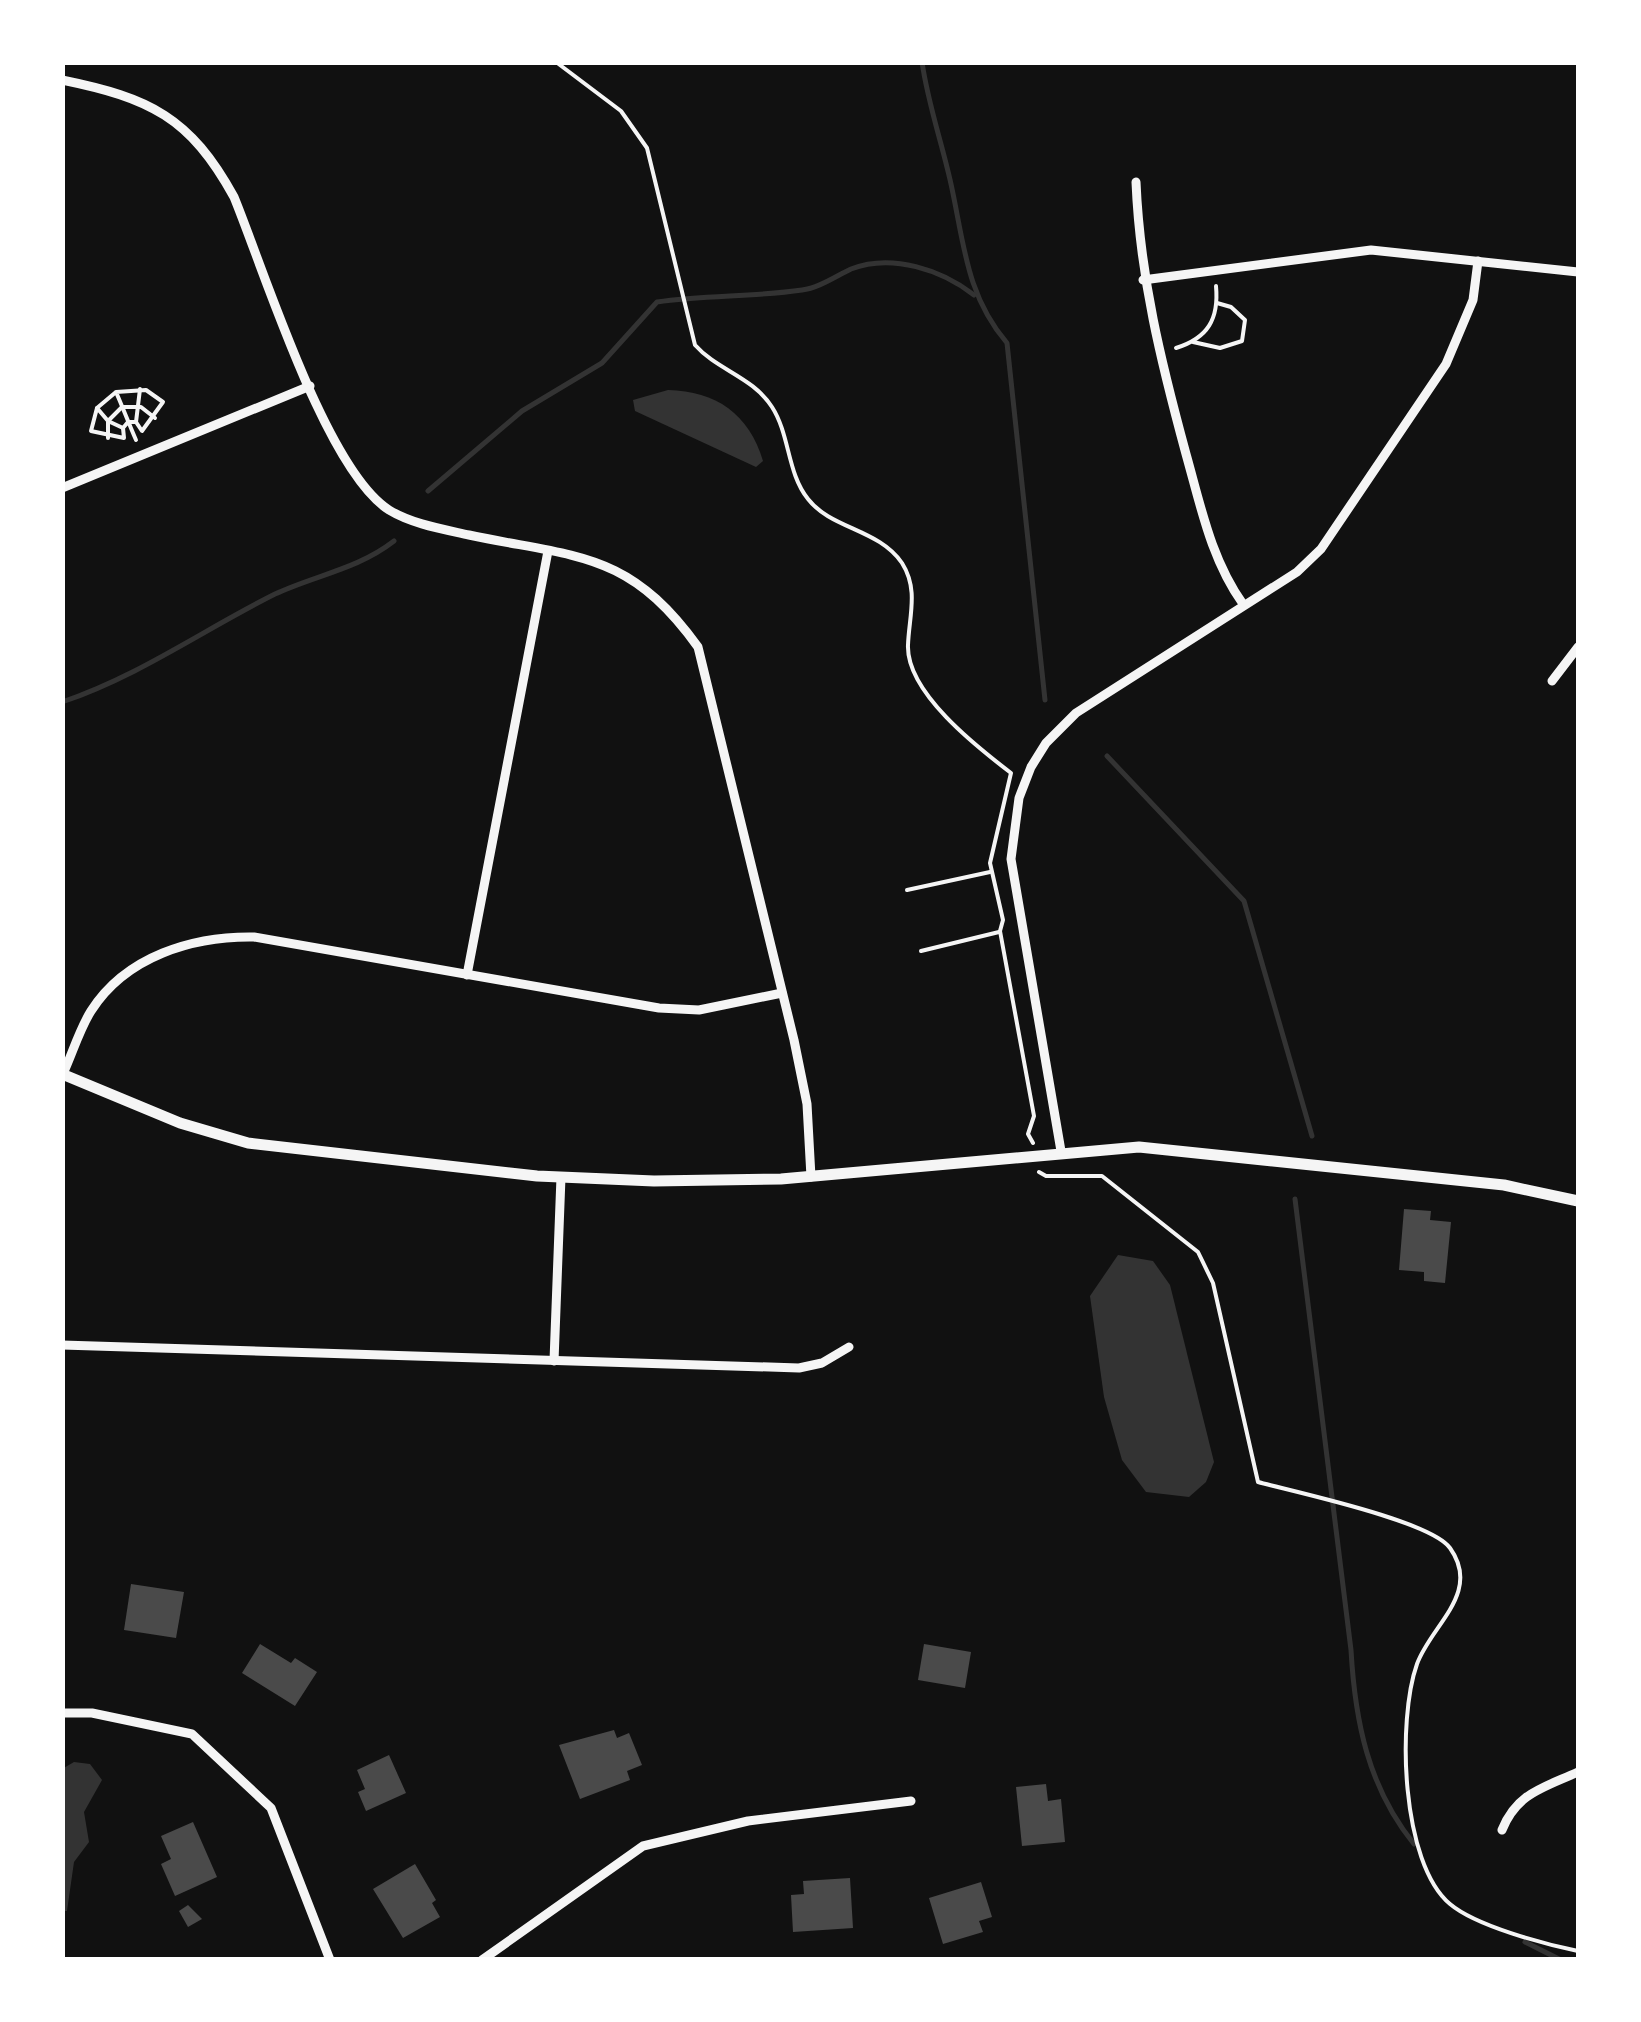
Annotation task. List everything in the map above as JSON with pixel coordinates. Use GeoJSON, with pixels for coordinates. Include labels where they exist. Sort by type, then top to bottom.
{"type":"FeatureCollection","features":[{"type":"Feature","properties":{"kind":"street"},"geometry":{"type":"LineString","coordinates":[[62,80],[127,94],[160,109],[193,134],[234,198],[340,452],[387,509],[428,526],[597,560],[641,582],[673,612],[698,647],[807,1104],[811,1177]]}},
{"type":"Feature","properties":{"kind":"street"},"geometry":{"type":"LineString","coordinates":[[1136,182],[1143,280],[1214,554],[1243,604]]}},
{"type":"Feature","properties":{"kind":"street"},"geometry":{"type":"LineString","coordinates":[[1143,280],[1340,251],[1578,272]]}},
{"type":"Feature","properties":{"kind":"street"},"geometry":{"type":"LineString","coordinates":[[1062,1151],[1012,859],[1018,798],[1046,743],[1076,713],[1297,572],[1342,523],[1463,331],[1473,300],[1478,261]]}},
{"type":"Feature","properties":{"kind":"street"},"geometry":{"type":"LineString","coordinates":[[62,488],[310,386]]}},
{"type":"Feature","properties":{"kind":"street"},"geometry":{"type":"LineString","coordinates":[[467,975],[548,552]]}},
{"type":"Feature","properties":{"kind":"street"},"geometry":{"type":"LineString","coordinates":[[1552,681],[1578,647]]}},
{"type":"Feature","properties":{"kind":"street"},"geometry":{"type":"LineString","coordinates":[[782,993],[699,1010],[659,1008],[254,937],[186,942],[158,954],[122,978],[91,1010],[63,1075],[180,1123],[248,1143],[560,1177],[698,1182],[811,1177],[1121,1147],[1504,1184],[1578,1201]]}},
{"type":"Feature","properties":{"kind":"street"},"geometry":{"type":"LineString","coordinates":[[554,1361],[560,1177]]}},
{"type":"Feature","properties":{"kind":"street"},"geometry":{"type":"LineString","coordinates":[[62,1345],[799,1368],[822,1363],[849,1347]]}},
{"type":"Feature","properties":{"kind":"street"},"geometry":{"type":"LineString","coordinates":[[62,1713],[92,1713],[192,1734],[271,1808],[330,1960]]}},
{"type":"Feature","properties":{"kind":"street"},"geometry":{"type":"LineString","coordinates":[[1502,1830],[1511,1808],[1528,1795],[1578,1772]]}},
{"type":"Feature","properties":{"kind":"street"},"geometry":{"type":"LineString","coordinates":[[482,1960],[644,1846],[748,1821],[912,1801]]}},
{"type":"Feature","properties":{"kind":"path"},"geometry":{"type":"LineString","coordinates":[[556,62],[621,112],[640,135],[651,162],[688,330],[700,351],[754,386],[770,403],[807,499],[875,538],[901,562],[911,585],[908,647],[918,680],[955,726],[1011,773],[996,824],[990,872],[1000,901],[1000,931],[1034,1116],[1028,1134],[1032,1139]]}},
{"type":"Feature","properties":{"kind":"path"},"geometry":{"type":"LineString","coordinates":[[1176,348],[1193,342],[1212,325],[1216,286]]}},
{"type":"Feature","properties":{"kind":"path"},"geometry":{"type":"LineString","coordinates":[[1193,342],[1220,348],[1242,341],[1245,320],[1232,307],[1217,303]]}},
{"type":"Feature","properties":{"kind":"path"},"geometry":{"type":"LineString","coordinates":[[136,422],[141,407],[140,389]]}},
{"type":"Feature","properties":{"kind":"path"},"geometry":{"type":"LineString","coordinates":[[128,422],[123,428],[124,438],[90,432],[97,408],[116,392],[140,389],[163,402],[142,431],[136,422]]}},
{"type":"Feature","properties":{"kind":"path"},"geometry":{"type":"LineString","coordinates":[[116,392],[136,440]]}},
{"type":"Feature","properties":{"kind":"path"},"geometry":{"type":"LineString","coordinates":[[108,438],[108,421],[122,407],[141,407],[154,418]]}},
{"type":"Feature","properties":{"kind":"path"},"geometry":{"type":"LineString","coordinates":[[97,408],[108,421],[123,428]]}},
{"type":"Feature","properties":{"kind":"path"},"geometry":{"type":"LineString","coordinates":[[128,422],[136,422]]}},
{"type":"Feature","properties":{"kind":"path"},"geometry":{"type":"LineString","coordinates":[[906,890],[990,872]]}},
{"type":"Feature","properties":{"kind":"path"},"geometry":{"type":"LineString","coordinates":[[921,951],[1000,931]]}},
{"type":"Feature","properties":{"kind":"path"},"geometry":{"type":"LineString","coordinates":[[1039,1166],[1046,1176],[1102,1176],[1198,1252],[1213,1284],[1258,1482],[1428,1530],[1452,1551],[1460,1582],[1458,1599],[1419,1659],[1408,1708],[1408,1795],[1432,1880],[1442,1896],[1470,1917],[1578,1951]]}},
{"type":"Feature","properties":{"kind":"shaded area"},"geometry":{"type":"Polygon","coordinates":[[[668,390],[701,395],[728,408],[749,430],[763,461],[756,467],[635,411],[633,400],[668,390]]]}},
{"type":"Feature","properties":{"kind":"shaded area"},"geometry":{"type":"Polygon","coordinates":[[[1118,1255],[1153,1261],[1170,1285],[1214,1462],[1206,1482],[1189,1497],[1146,1492],[1122,1460],[1104,1397],[1090,1296],[1118,1255]]]}},
{"type":"Feature","properties":{"kind":"shaded area"},"geometry":{"type":"Polygon","coordinates":[[[74,1762],[90,1764],[102,1780],[84,1812],[89,1842],[74,1862],[67,1911],[62,1911],[62,1769],[74,1762]]]}},
{"type":"Feature","properties":{"kind":"building"},"geometry":{"type":"Polygon","coordinates":[[[1404,1209],[1431,1211],[1430,1220],[1451,1222],[1445,1283],[1424,1281],[1424,1272],[1399,1270],[1404,1209]]]}},
{"type":"Feature","properties":{"kind":"building"},"geometry":{"type":"Polygon","coordinates":[[[131,1584],[184,1592],[176,1638],[124,1630],[131,1584]]]}},
{"type":"Feature","properties":{"kind":"building"},"geometry":{"type":"Polygon","coordinates":[[[260,1644],[291,1663],[295,1658],[317,1672],[295,1706],[242,1673],[260,1644]]]}},
{"type":"Feature","properties":{"kind":"building"},"geometry":{"type":"Polygon","coordinates":[[[924,1644],[971,1652],[965,1688],[918,1680],[924,1644]]]}},
{"type":"Feature","properties":{"kind":"building"},"geometry":{"type":"Polygon","coordinates":[[[614,1730],[617,1738],[629,1733],[642,1765],[627,1771],[630,1780],[580,1799],[559,1745],[614,1730]]]}},
{"type":"Feature","properties":{"kind":"building"},"geometry":{"type":"Polygon","coordinates":[[[389,1755],[406,1793],[366,1811],[358,1792],[365,1789],[357,1770],[389,1755]]]}},
{"type":"Feature","properties":{"kind":"building"},"geometry":{"type":"Polygon","coordinates":[[[1046,1784],[1048,1801],[1061,1799],[1065,1842],[1022,1846],[1016,1787],[1046,1784]]]}},
{"type":"Feature","properties":{"kind":"building"},"geometry":{"type":"Polygon","coordinates":[[[193,1822],[217,1877],[175,1896],[161,1864],[171,1859],[161,1836],[193,1822]]]}},
{"type":"Feature","properties":{"kind":"building"},"geometry":{"type":"Polygon","coordinates":[[[415,1864],[436,1900],[432,1903],[440,1917],[403,1938],[373,1889],[415,1864]]]}},
{"type":"Feature","properties":{"kind":"building"},"geometry":{"type":"Polygon","coordinates":[[[850,1878],[853,1928],[793,1932],[791,1895],[804,1894],[803,1881],[850,1878]]]}},
{"type":"Feature","properties":{"kind":"building"},"geometry":{"type":"Polygon","coordinates":[[[981,1882],[992,1917],[979,1921],[983,1932],[943,1944],[929,1898],[981,1882]]]}},
{"type":"Feature","properties":{"kind":"building"},"geometry":{"type":"Polygon","coordinates":[[[188,1905],[202,1919],[188,1927],[179,1911],[188,1905]]]}},
{"type":"Feature","properties":{"kind":"waterway"},"geometry":{"type":"LineString","coordinates":[[922,62],[969,268],[983,306],[1007,343],[1045,700]]}},
{"type":"Feature","properties":{"kind":"waterway"},"geometry":{"type":"LineString","coordinates":[[428,491],[522,411],[602,363],[657,302],[802,290],[851,269],[883,263],[932,272],[974,295]]}},
{"type":"Feature","properties":{"kind":"waterway"},"geometry":{"type":"LineString","coordinates":[[62,702],[144,666],[275,594],[351,565],[394,541]]}},
{"type":"Feature","properties":{"kind":"waterway"},"geometry":{"type":"LineString","coordinates":[[1107,756],[1244,901],[1312,1136]]}},
{"type":"Feature","properties":{"kind":"waterway"},"geometry":{"type":"LineString","coordinates":[[1295,1199],[1356,1702],[1375,1776],[1385,1800],[1414,1844]]}},
{"type":"Feature","properties":{"kind":"waterway"},"geometry":{"type":"LineString","coordinates":[[1525,1942],[1561,1960]]}}]}
